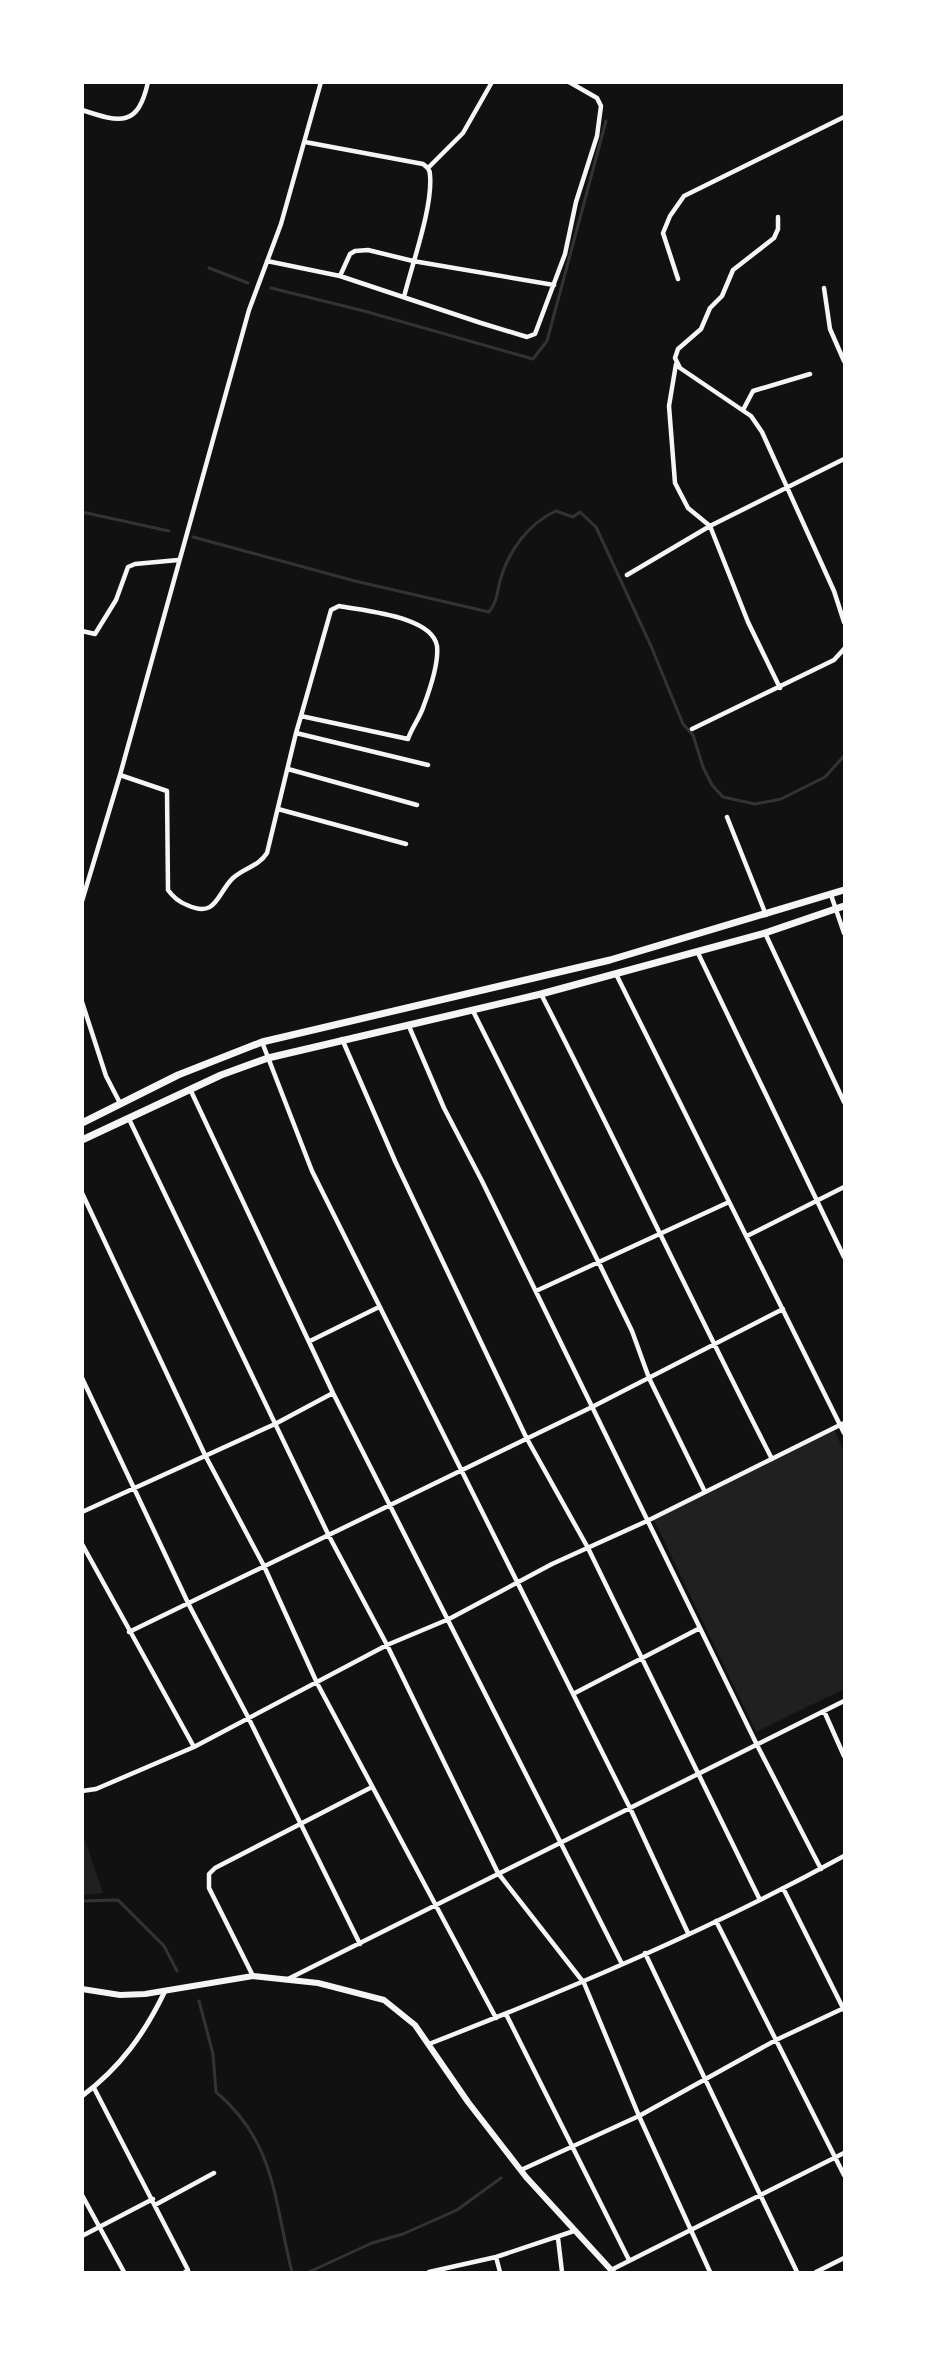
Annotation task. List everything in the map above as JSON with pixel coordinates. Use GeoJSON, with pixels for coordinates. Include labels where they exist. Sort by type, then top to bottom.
{"type":"FeatureCollection","features":[{"type":"Feature","properties":{"kind":"main road"},"geometry":{"type":"LineString","coordinates":[[82,1123],[216,1059],[262,1042],[544,977],[766,915],[844,890]]}},
{"type":"Feature","properties":{"kind":"main road"},"geometry":{"type":"LineString","coordinates":[[82,1140],[190,1089],[268,1058],[541,994],[765,933],[844,906]]}},
{"type":"Feature","properties":{"kind":"main road"},"geometry":{"type":"LineString","coordinates":[[82,1989],[120,1995],[165,1991],[253,1976],[318,1983],[384,2000],[415,2025],[468,2102],[521,2170],[612,2271]]}},
{"type":"Feature","properties":{"kind":"street"},"geometry":{"type":"LineString","coordinates":[[82,110],[116,119],[130,118],[138,112],[148,82]]}},
{"type":"Feature","properties":{"kind":"street"},"geometry":{"type":"LineString","coordinates":[[82,901],[120,775],[249,310],[305,142],[321,82]]}},
{"type":"Feature","properties":{"kind":"street"},"geometry":{"type":"LineString","coordinates":[[428,168],[463,133],[492,82]]}},
{"type":"Feature","properties":{"kind":"street"},"geometry":{"type":"LineString","coordinates":[[267,261],[340,276],[527,337],[536,334],[554,285],[597,136],[601,106],[597,98],[569,82]]}},
{"type":"Feature","properties":{"kind":"street"},"geometry":{"type":"LineString","coordinates":[[678,279],[663,233],[670,216],[684,196],[844,117]]}},
{"type":"Feature","properties":{"kind":"street"},"geometry":{"type":"LineString","coordinates":[[305,142],[423,164],[428,168],[430,175],[426,209],[404,297]]}},
{"type":"Feature","properties":{"kind":"street"},"geometry":{"type":"LineString","coordinates":[[778,217],[778,229],[774,238],[733,270],[722,296],[710,308],[701,329],[678,349],[669,406],[675,483],[688,508],[710,526],[748,622],[780,688]]}},
{"type":"Feature","properties":{"kind":"street"},"geometry":{"type":"LineString","coordinates":[[340,276],[346,259],[355,251],[368,250],[413,261],[554,285]]}},
{"type":"Feature","properties":{"kind":"street"},"geometry":{"type":"LineString","coordinates":[[824,288],[830,329],[844,361]]}},
{"type":"Feature","properties":{"kind":"street"},"geometry":{"type":"LineString","coordinates":[[676,364],[751,416],[762,432],[834,591],[844,622]]}},
{"type":"Feature","properties":{"kind":"street"},"geometry":{"type":"LineString","coordinates":[[743,410],[753,391],[810,374]]}},
{"type":"Feature","properties":{"kind":"street"},"geometry":{"type":"LineString","coordinates":[[627,575],[710,526],[844,459]]}},
{"type":"Feature","properties":{"kind":"street"},"geometry":{"type":"LineString","coordinates":[[82,631],[95,634],[116,600],[128,567],[135,564],[178,560]]}},
{"type":"Feature","properties":{"kind":"street"},"geometry":{"type":"LineString","coordinates":[[120,775],[166,791],[166,883],[171,896],[194,908],[203,909],[213,905],[232,878],[262,862],[267,853],[296,733],[331,610],[335,606],[398,618],[425,627],[433,636],[437,647],[434,669],[424,706],[408,738],[301,716]]}},
{"type":"Feature","properties":{"kind":"street"},"geometry":{"type":"LineString","coordinates":[[692,729],[780,688],[844,651]]}},
{"type":"Feature","properties":{"kind":"street"},"geometry":{"type":"LineString","coordinates":[[296,733],[428,765]]}},
{"type":"Feature","properties":{"kind":"street"},"geometry":{"type":"LineString","coordinates":[[288,769],[417,805]]}},
{"type":"Feature","properties":{"kind":"street"},"geometry":{"type":"LineString","coordinates":[[278,809],[406,844]]}},
{"type":"Feature","properties":{"kind":"street"},"geometry":{"type":"LineString","coordinates":[[727,817],[766,915]]}},
{"type":"Feature","properties":{"kind":"street"},"geometry":{"type":"LineString","coordinates":[[831,895],[844,933]]}},
{"type":"Feature","properties":{"kind":"street"},"geometry":{"type":"LineString","coordinates":[[765,933],[844,1102]]}},
{"type":"Feature","properties":{"kind":"street"},"geometry":{"type":"LineString","coordinates":[[697,951],[844,1257]]}},
{"type":"Feature","properties":{"kind":"street"},"geometry":{"type":"LineString","coordinates":[[616,974],[843,1424],[844,1433]]}},
{"type":"Feature","properties":{"kind":"street"},"geometry":{"type":"LineString","coordinates":[[541,994],[662,1233],[713,1343],[772,1459]]}},
{"type":"Feature","properties":{"kind":"street"},"geometry":{"type":"LineString","coordinates":[[82,1002],[99,1057],[120,1103]]}},
{"type":"Feature","properties":{"kind":"street"},"geometry":{"type":"LineString","coordinates":[[472,1009],[632,1331],[649,1378],[705,1492]]}},
{"type":"Feature","properties":{"kind":"street"},"geometry":{"type":"LineString","coordinates":[[408,1024],[444,1108],[536,1291],[757,1745],[821,1869]]}},
{"type":"Feature","properties":{"kind":"street"},"geometry":{"type":"LineString","coordinates":[[342,1039],[395,1161],[526,1437],[588,1548],[760,1900]]}},
{"type":"Feature","properties":{"kind":"street"},"geometry":{"type":"LineString","coordinates":[[262,1042],[312,1171],[630,1808],[688,1933]]}},
{"type":"Feature","properties":{"kind":"street"},"geometry":{"type":"LineString","coordinates":[[190,1089],[333,1393],[622,1964]]}},
{"type":"Feature","properties":{"kind":"street"},"geometry":{"type":"LineString","coordinates":[[129,1119],[329,1536],[387,1645],[498,1872],[584,1983],[639,2116],[710,2272]]}},
{"type":"Feature","properties":{"kind":"street"},"geometry":{"type":"LineString","coordinates":[[747,1236],[844,1187]]}},
{"type":"Feature","properties":{"kind":"street"},"geometry":{"type":"LineString","coordinates":[[82,1193],[206,1455],[264,1566],[317,1683],[496,2018]]}},
{"type":"Feature","properties":{"kind":"street"},"geometry":{"type":"LineString","coordinates":[[536,1291],[729,1202]]}},
{"type":"Feature","properties":{"kind":"street"},"geometry":{"type":"LineString","coordinates":[[310,1341],[379,1307]]}},
{"type":"Feature","properties":{"kind":"street"},"geometry":{"type":"LineString","coordinates":[[129,1632],[329,1536],[390,1503],[592,1407],[783,1309]]}},
{"type":"Feature","properties":{"kind":"street"},"geometry":{"type":"LineString","coordinates":[[82,1378],[189,1605],[248,1717],[360,1944]]}},
{"type":"Feature","properties":{"kind":"street"},"geometry":{"type":"LineString","coordinates":[[82,1512],[275,1424],[333,1393]]}},
{"type":"Feature","properties":{"kind":"street"},"geometry":{"type":"LineString","coordinates":[[82,1791],[96,1789],[194,1747],[387,1645],[448,1618],[516,1582],[647,1521],[843,1424]]}},
{"type":"Feature","properties":{"kind":"street"},"geometry":{"type":"LineString","coordinates":[[82,1544],[194,1747]]}},
{"type":"Feature","properties":{"kind":"street"},"geometry":{"type":"LineString","coordinates":[[573,1695],[700,1628]]}},
{"type":"Feature","properties":{"kind":"street"},"geometry":{"type":"LineString","coordinates":[[285,1980],[360,1944],[435,1903],[562,1843],[844,1701]]}},
{"type":"Feature","properties":{"kind":"street"},"geometry":{"type":"LineString","coordinates":[[824,1711],[844,1756]]}},
{"type":"Feature","properties":{"kind":"street"},"geometry":{"type":"LineString","coordinates":[[253,1976],[209,1888],[208,1877],[215,1868],[301,1826],[372,1787]]}},
{"type":"Feature","properties":{"kind":"street"},"geometry":{"type":"LineString","coordinates":[[429,2044],[584,1983],[760,1900],[844,1856]]}},
{"type":"Feature","properties":{"kind":"street"},"geometry":{"type":"LineString","coordinates":[[521,2170],[639,2116],[776,2040],[844,2009],[783,1888]]}},
{"type":"Feature","properties":{"kind":"street"},"geometry":{"type":"LineString","coordinates":[[716,1921],[844,2175]]}},
{"type":"Feature","properties":{"kind":"street"},"geometry":{"type":"LineString","coordinates":[[645,1953],[797,2272]]}},
{"type":"Feature","properties":{"kind":"street"},"geometry":{"type":"LineString","coordinates":[[82,2097],[94,2088],[139,2040],[165,1991]]}},
{"type":"Feature","properties":{"kind":"street"},"geometry":{"type":"LineString","coordinates":[[506,2014],[629,2260]]}},
{"type":"Feature","properties":{"kind":"street"},"geometry":{"type":"LineString","coordinates":[[94,2088],[154,2202],[187,2272]]}},
{"type":"Feature","properties":{"kind":"street"},"geometry":{"type":"LineString","coordinates":[[612,2271],[629,2260],[844,2152]]}},
{"type":"Feature","properties":{"kind":"street"},"geometry":{"type":"LineString","coordinates":[[82,2236],[214,2173]]}},
{"type":"Feature","properties":{"kind":"street"},"geometry":{"type":"LineString","coordinates":[[82,2195],[124,2272]]}},
{"type":"Feature","properties":{"kind":"street"},"geometry":{"type":"LineString","coordinates":[[429,2272],[438,2272],[496,2257],[574,2231]]}},
{"type":"Feature","properties":{"kind":"street"},"geometry":{"type":"LineString","coordinates":[[558,2238],[562,2272]]}},
{"type":"Feature","properties":{"kind":"street"},"geometry":{"type":"LineString","coordinates":[[496,2257],[500,2272]]}},
{"type":"Feature","properties":{"kind":"street"},"geometry":{"type":"LineString","coordinates":[[816,2272],[844,2258]]}},
{"type":"Feature","properties":{"kind":"shaded area"},"geometry":{"type":"Polygon","coordinates":[[[834,1429],[844,1452],[844,1689],[756,1732],[653,1518],[834,1429]]]}},
{"type":"Feature","properties":{"kind":"shaded area"},"geometry":{"type":"Polygon","coordinates":[[[83,1834],[103,1893],[83,1895],[83,1834]]]}},
{"type":"Feature","properties":{"kind":"waterway"},"geometry":{"type":"LineString","coordinates":[[271,288],[364,311],[533,359],[547,341],[606,121]]}},
{"type":"Feature","properties":{"kind":"waterway"},"geometry":{"type":"LineString","coordinates":[[209,268],[248,283]]}},
{"type":"Feature","properties":{"kind":"waterway"},"geometry":{"type":"LineString","coordinates":[[193,537],[355,581],[489,612],[495,601],[508,559],[521,539],[537,523],[556,511],[573,517],[580,512],[596,527],[651,646],[683,724],[693,735],[703,767],[712,785],[723,797],[755,804],[781,799],[825,777],[844,756]]}},
{"type":"Feature","properties":{"kind":"waterway"},"geometry":{"type":"LineString","coordinates":[[82,512],[169,531]]}},
{"type":"Feature","properties":{"kind":"waterway"},"geometry":{"type":"LineString","coordinates":[[82,1901],[118,1900],[164,1946],[177,1971]]}},
{"type":"Feature","properties":{"kind":"waterway"},"geometry":{"type":"LineString","coordinates":[[199,2001],[213,2054],[216,2092],[236,2111],[251,2131],[262,2152],[276,2197],[292,2272]]}},
{"type":"Feature","properties":{"kind":"waterway"},"geometry":{"type":"LineString","coordinates":[[309,2272],[372,2243],[403,2234],[457,2210],[501,2178]]}}]}
